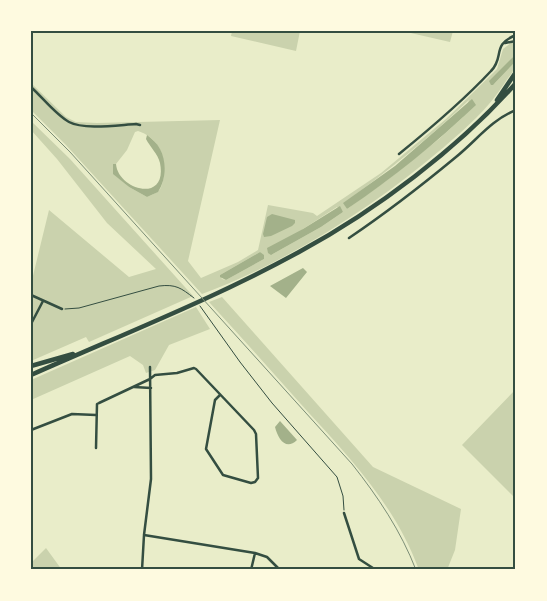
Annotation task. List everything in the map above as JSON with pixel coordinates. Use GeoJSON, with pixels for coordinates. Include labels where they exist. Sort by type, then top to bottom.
{"type":"FeatureCollection","features":[{"type":"Feature","properties":{"kind":"highway"},"geometry":{"type":"LineString","coordinates":[[494,105],[516,72]]}},
{"type":"Feature","properties":{"kind":"highway"},"geometry":{"type":"LineString","coordinates":[[31,375],[234,285],[300,252],[334,232],[371,208],[418,172],[516,83]]}},
{"type":"Feature","properties":{"kind":"highway"},"geometry":{"type":"LineString","coordinates":[[31,366],[86,350]]}},
{"type":"Feature","properties":{"kind":"street"},"geometry":{"type":"LineString","coordinates":[[399,154],[433,126],[488,74],[497,62],[498,53],[503,43],[516,35]]}},
{"type":"Feature","properties":{"kind":"street"},"geometry":{"type":"LineString","coordinates":[[503,43],[516,41]]}},
{"type":"Feature","properties":{"kind":"street"},"geometry":{"type":"LineString","coordinates":[[31,87],[69,122],[78,125],[140,125]]}},
{"type":"Feature","properties":{"kind":"street"},"geometry":{"type":"LineString","coordinates":[[349,238],[424,183],[498,119],[516,110]]}},
{"type":"Feature","properties":{"kind":"street"},"geometry":{"type":"LineString","coordinates":[[31,295],[62,309]]}},
{"type":"Feature","properties":{"kind":"street"},"geometry":{"type":"LineString","coordinates":[[31,324],[43,301]]}},
{"type":"Feature","properties":{"kind":"street"},"geometry":{"type":"LineString","coordinates":[[142,570],[151,479],[150,367]]}},
{"type":"Feature","properties":{"kind":"street"},"geometry":{"type":"LineString","coordinates":[[96,448],[96,415],[99,402],[155,375],[178,373],[194,368],[220,394],[256,434],[258,478],[255,482],[251,483],[223,475],[206,449],[215,400],[220,394]]}},
{"type":"Feature","properties":{"kind":"street"},"geometry":{"type":"LineString","coordinates":[[133,387],[150,388]]}},
{"type":"Feature","properties":{"kind":"street"},"geometry":{"type":"LineString","coordinates":[[31,430],[72,414],[96,415]]}},
{"type":"Feature","properties":{"kind":"street"},"geometry":{"type":"LineString","coordinates":[[344,513],[359,559],[376,570]]}},
{"type":"Feature","properties":{"kind":"street"},"geometry":{"type":"LineString","coordinates":[[144,535],[255,553],[267,557],[280,570]]}},
{"type":"Feature","properties":{"kind":"street"},"geometry":{"type":"LineString","coordinates":[[251,570],[255,553]]}},
{"type":"Feature","properties":{"kind":"path"},"geometry":{"type":"LineString","coordinates":[[62,309],[79,308],[159,286],[171,285],[183,289],[194,298]]}},
{"type":"Feature","properties":{"kind":"path"},"geometry":{"type":"LineString","coordinates":[[200,306],[272,403],[337,477],[344,496],[344,513]]}},
{"type":"Feature","properties":{"kind":"shaded area"},"geometry":{"type":"Polygon","coordinates":[[[232,31],[300,31],[296,51],[231,36],[232,31]]]}},
{"type":"Feature","properties":{"kind":"shaded area"},"geometry":{"type":"Polygon","coordinates":[[[402,31],[453,31],[450,42],[402,31]]]}},
{"type":"Feature","properties":{"kind":"shaded area"},"geometry":{"type":"Polygon","coordinates":[[[513,43],[516,47],[516,59],[513,57],[493,85],[516,61],[516,64],[498,93],[484,110],[417,169],[360,211],[329,231],[266,266],[202,294],[66,145],[31,110],[31,83],[66,117],[76,122],[220,120],[188,261],[201,278],[238,262],[258,250],[268,205],[313,213],[317,216],[381,173],[446,119],[497,69],[503,49],[513,43]],[[469,100],[408,154],[344,203],[347,209],[439,139],[463,117],[469,100]],[[138,131],[135,132],[127,150],[116,164],[113,164],[114,174],[129,187],[147,197],[157,192],[162,185],[164,163],[161,151],[154,141],[138,131]],[[337,207],[303,229],[271,255],[321,227],[343,212],[337,207]],[[260,252],[220,275],[222,279],[226,280],[264,259],[260,252]]]}},
{"type":"Feature","properties":{"kind":"shaded area"},"geometry":{"type":"Polygon","coordinates":[[[513,57],[516,61],[491,85],[489,81],[513,57]]]}},
{"type":"Feature","properties":{"kind":"shaded area"},"geometry":{"type":"Polygon","coordinates":[[[472,99],[476,105],[445,133],[414,160],[347,209],[343,203],[395,166],[472,99]]]}},
{"type":"Feature","properties":{"kind":"shaded area"},"geometry":{"type":"Polygon","coordinates":[[[31,121],[70,159],[193,296],[89,342],[86,337],[31,361],[31,284],[49,210],[129,277],[156,269],[107,223],[57,159],[31,130],[31,121]]]}},
{"type":"Feature","properties":{"kind":"shaded area"},"geometry":{"type":"Polygon","coordinates":[[[147,135],[160,149],[165,171],[163,182],[158,192],[147,197],[129,187],[113,174],[113,164],[116,164],[119,173],[125,181],[133,186],[142,189],[150,188],[157,184],[160,176],[160,163],[146,139],[147,135]]]}},
{"type":"Feature","properties":{"kind":"shaded area"},"geometry":{"type":"Polygon","coordinates":[[[340,206],[343,212],[321,227],[271,255],[268,253],[267,248],[340,206]]]}},
{"type":"Feature","properties":{"kind":"shaded area"},"geometry":{"type":"Polygon","coordinates":[[[272,214],[295,220],[295,223],[271,236],[264,237],[267,217],[272,214]]]}},
{"type":"Feature","properties":{"kind":"shaded area"},"geometry":{"type":"Polygon","coordinates":[[[260,252],[264,255],[264,259],[226,280],[220,277],[220,275],[260,252]]]}},
{"type":"Feature","properties":{"kind":"shaded area"},"geometry":{"type":"Polygon","coordinates":[[[303,268],[307,272],[286,298],[270,286],[303,268]]]}},
{"type":"Feature","properties":{"kind":"shaded area"},"geometry":{"type":"Polygon","coordinates":[[[222,297],[373,467],[461,509],[455,550],[447,570],[419,570],[398,525],[371,485],[341,448],[209,302],[222,297]]]}},
{"type":"Feature","properties":{"kind":"shaded area"},"geometry":{"type":"Polygon","coordinates":[[[196,307],[210,329],[169,345],[155,370],[146,373],[143,365],[130,356],[31,400],[31,380],[196,307]]]}},
{"type":"Feature","properties":{"kind":"shaded area"},"geometry":{"type":"Polygon","coordinates":[[[516,389],[516,499],[462,445],[516,389]]]}},
{"type":"Feature","properties":{"kind":"shaded area"},"geometry":{"type":"Polygon","coordinates":[[[280,421],[297,440],[293,443],[286,444],[278,436],[275,427],[280,421]]]}},
{"type":"Feature","properties":{"kind":"shaded area"},"geometry":{"type":"Polygon","coordinates":[[[46,548],[62,570],[31,570],[31,563],[46,548]]]}},
{"type":"Feature","properties":{"kind":"railway"},"geometry":{"type":"LineString","coordinates":[[31,113],[70,152],[352,464],[388,515],[416,570]]}}]}
